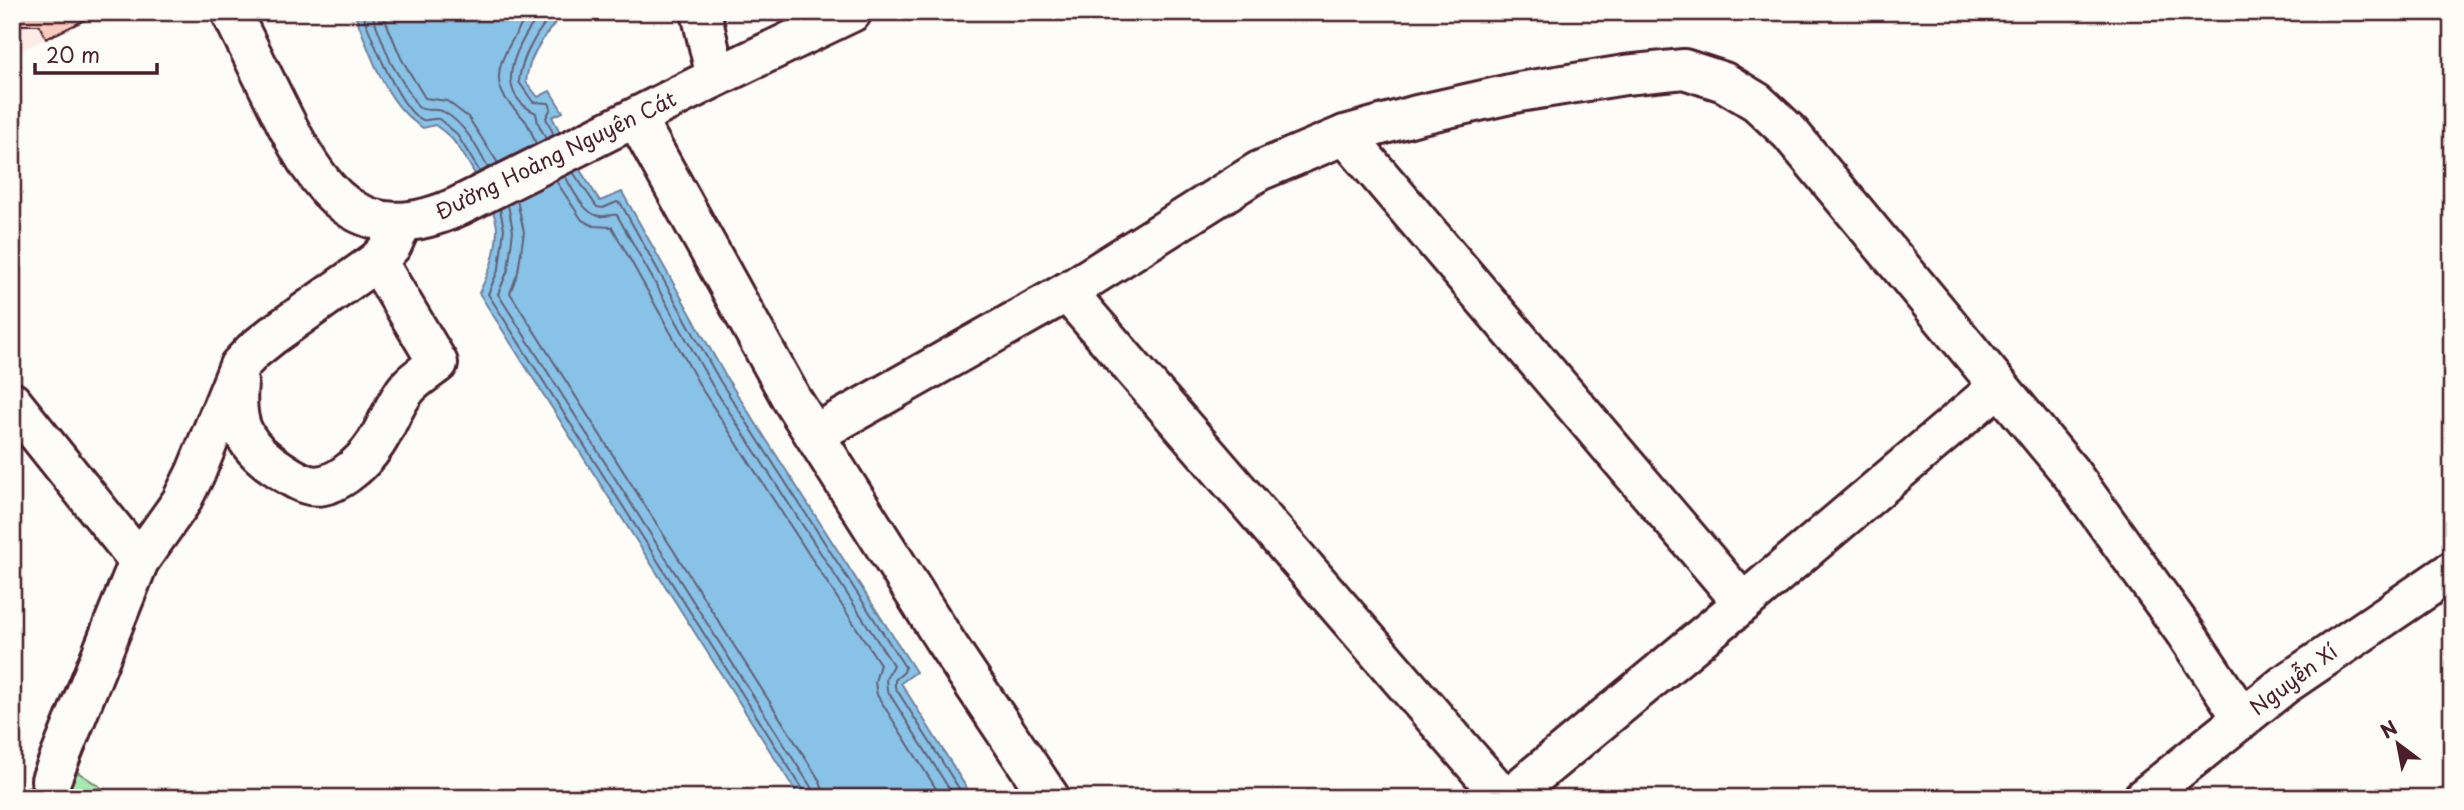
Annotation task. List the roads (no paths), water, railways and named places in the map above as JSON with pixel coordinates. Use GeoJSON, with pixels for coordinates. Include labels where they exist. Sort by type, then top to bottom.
{"type":"FeatureCollection","features":[{"type":"Feature","properties":{"kind":"street","name":"Đường Hoàng Nguyên Cát"},"geometry":{"type":"LineString","coordinates":[[231,12],[301,155],[317,179],[337,200],[348,207],[376,218],[402,223],[424,219],[459,206],[852,12]]}},
{"type":"Feature","properties":{"kind":"street"},"geometry":{"type":"LineString","coordinates":[[701,12],[716,77]]}},
{"type":"Feature","properties":{"kind":"street"},"geometry":{"type":"LineString","coordinates":[[815,434],[1067,292],[1259,171],[1345,135],[1417,115],[1519,92],[1625,75],[1684,69],[1724,82],[1757,102],[1790,134],[2077,482],[2243,719]]}},
{"type":"Feature","properties":{"kind":"street"},"geometry":{"type":"LineString","coordinates":[[621,126],[945,641],[1050,798]]}},
{"type":"Feature","properties":{"kind":"street"},"geometry":{"type":"LineString","coordinates":[[1345,135],[1743,603]]}},
{"type":"Feature","properties":{"kind":"street"},"geometry":{"type":"LineString","coordinates":[[51,780],[139,561],[181,502],[197,472],[239,366],[273,335],[377,261],[393,244],[402,223]]}},
{"type":"Feature","properties":{"kind":"street"},"geometry":{"type":"LineString","coordinates":[[239,366],[236,408],[242,431],[258,453],[307,485],[325,485],[344,475],[361,461],[375,444],[409,386],[438,363],[377,261]]}},
{"type":"Feature","properties":{"kind":"street"},"geometry":{"type":"LineString","coordinates":[[1067,292],[1506,798],[1743,603],[1998,387]]}},
{"type":"Feature","properties":{"kind":"street"},"geometry":{"type":"LineString","coordinates":[[12,402],[139,561]]}},
{"type":"Feature","properties":{"kind":"street","name":"Nguyễn Xí"},"geometry":{"type":"LineString","coordinates":[[2143,798],[2284,685],[2452,571]]}},
{"type":"Feature","properties":{"kind":"water"},"geometry":{"type":"Polygon","coordinates":[[[354,12],[553,12],[555,23],[536,50],[529,65],[526,82],[538,97],[550,91],[563,112],[552,117],[600,201],[622,192],[726,377],[916,672],[901,683],[973,798],[800,798],[479,293],[491,264],[497,231],[487,197],[452,139],[435,125],[423,128],[398,106],[380,76],[354,12]]]}}]}
